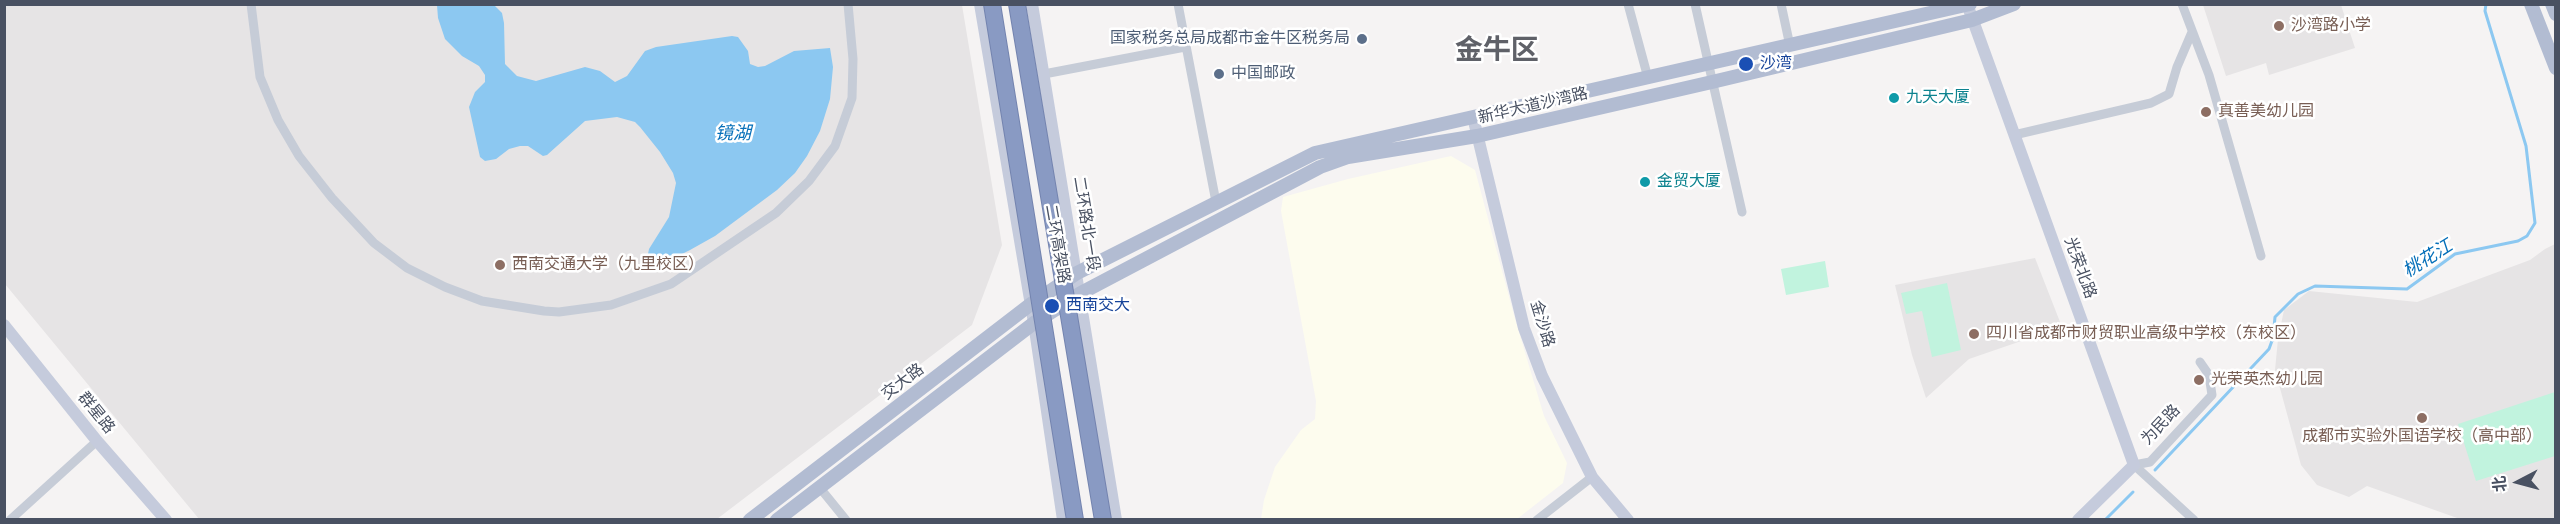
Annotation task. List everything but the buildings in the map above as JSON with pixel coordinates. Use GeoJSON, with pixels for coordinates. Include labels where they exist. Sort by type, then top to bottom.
{"type":"FeatureCollection","features":[{"type":"Feature","properties":{"kind":"highway","name":"二环高架路"},"geometry":{"type":"LineString","coordinates":[[992,4],[1075,519]]}},
{"type":"Feature","properties":{"kind":"highway","name":"二环高架路"},"geometry":{"type":"LineString","coordinates":[[1017,4],[1103,519]]}},
{"type":"Feature","properties":{"kind":"main road","name":"新华大道沙湾路"},"geometry":{"type":"LineString","coordinates":[[1080,293],[1320,167],[1348,157],[1477,135],[1712,82],[1972,20],[2014,4]]}},
{"type":"Feature","properties":{"kind":"main road"},"geometry":{"type":"LineString","coordinates":[[2531,4],[2556,68]]}},
{"type":"Feature","properties":{"kind":"main road"},"geometry":{"type":"LineString","coordinates":[[2541,4],[2556,47]]}},
{"type":"Feature","properties":{"kind":"main road"},"geometry":{"type":"LineString","coordinates":[[2552,4],[2556,14]]}},
{"type":"Feature","properties":{"kind":"main road","name":"新华大道沙湾路"},"geometry":{"type":"LineString","coordinates":[[1077,273],[1315,153],[1968,5]]}},
{"type":"Feature","properties":{"kind":"main road","name":"交大路"},"geometry":{"type":"LineString","coordinates":[[750,519],[1031,304],[1077,273]]}},
{"type":"Feature","properties":{"kind":"main road","name":"交大路"},"geometry":{"type":"LineString","coordinates":[[777,519],[1034,323],[1080,293]]}},
{"type":"Feature","properties":{"kind":"street"},"geometry":{"type":"LineString","coordinates":[[251,4],[260,77],[278,120],[299,156],[374,243],[407,268],[445,287],[482,301],[560,312],[611,305],[671,284],[776,213],[809,181],[834,146],[852,98],[853,59],[848,4]]}},
{"type":"Feature","properties":{"kind":"street"},"geometry":{"type":"LineString","coordinates":[[980,4],[1031,304],[1063,519]]}},
{"type":"Feature","properties":{"kind":"street","name":"二环路北一段"},"geometry":{"type":"LineString","coordinates":[[1032,4],[1116,519]]}},
{"type":"Feature","properties":{"kind":"street"},"geometry":{"type":"LineString","coordinates":[[1178,4],[1216,202]]}},
{"type":"Feature","properties":{"kind":"street"},"geometry":{"type":"LineString","coordinates":[[1628,4],[1648,78]]}},
{"type":"Feature","properties":{"kind":"street"},"geometry":{"type":"LineString","coordinates":[[1695,4],[1742,212]]}},
{"type":"Feature","properties":{"kind":"street"},"geometry":{"type":"LineString","coordinates":[[1781,4],[1790,46]]}},
{"type":"Feature","properties":{"kind":"street"},"geometry":{"type":"LineString","coordinates":[[2182,4],[2209,75],[2261,256]]}},
{"type":"Feature","properties":{"kind":"street","name":"光荣北路"},"geometry":{"type":"LineString","coordinates":[[1968,5],[2134,465],[2194,519]]}},
{"type":"Feature","properties":{"kind":"street"},"geometry":{"type":"LineString","coordinates":[[2014,135],[2151,103],[2169,94],[2177,67],[2192,32]]}},
{"type":"Feature","properties":{"kind":"street"},"geometry":{"type":"LineString","coordinates":[[1044,74],[1185,47]]}},
{"type":"Feature","properties":{"kind":"street","name":"金沙路"},"geometry":{"type":"LineString","coordinates":[[1473,117],[1524,328],[1554,403],[1592,477],[1628,519]]}},
{"type":"Feature","properties":{"kind":"street","name":"群星路"},"geometry":{"type":"LineString","coordinates":[[4,325],[97,441],[166,519]]}},
{"type":"Feature","properties":{"kind":"street","name":"为民路"},"geometry":{"type":"LineString","coordinates":[[2078,519],[2134,465],[2150,462],[2212,395],[2210,375],[2200,362]]}},
{"type":"Feature","properties":{"kind":"street"},"geometry":{"type":"LineString","coordinates":[[10,519],[97,441]]}},
{"type":"Feature","properties":{"kind":"street"},"geometry":{"type":"LineString","coordinates":[[1537,519],[1592,477]]}},
{"type":"Feature","properties":{"kind":"street"},"geometry":{"type":"LineString","coordinates":[[820,488],[846,519]]}},
{"type":"Feature","properties":{"kind":"shaded area","name":"西南交通大学（九里校区）"},"geometry":{"type":"Polygon","coordinates":[[[4,5],[962,5],[1002,245],[972,325],[717,519],[199,519],[5,284],[4,5]]]}},
{"type":"Feature","properties":{"kind":"shaded area","name":"沙湾路小学"},"geometry":{"type":"Polygon","coordinates":[[[2203,5],[2341,5],[2355,48],[2269,75],[2266,63],[2226,76],[2203,5]]]}},
{"type":"Feature","properties":{"kind":"shaded area"},"geometry":{"type":"Polygon","coordinates":[[[1451,156],[1475,170],[1544,416],[1567,463],[1563,483],[1517,519],[1261,519],[1264,500],[1275,467],[1301,430],[1315,419],[1316,401],[1281,211],[1283,197],[1348,179],[1451,156]]]}},
{"type":"Feature","properties":{"kind":"shaded area","name":"成都市实验外国语学校（高中部）"},"geometry":{"type":"Polygon","coordinates":[[[2555,244],[2555,519],[2460,519],[2367,486],[2349,497],[2317,485],[2301,465],[2275,370],[2284,310],[2309,291],[2417,302],[2530,260],[2555,244]]]}},
{"type":"Feature","properties":{"kind":"shaded area","name":"四川省成都市财贸职业高级中学校（东校区）"},"geometry":{"type":"Polygon","coordinates":[[[2035,258],[2062,327],[1969,359],[1926,398],[1912,355],[1895,285],[2035,258]]]}},
{"type":"Feature","properties":{"kind":"green space"},"geometry":{"type":"Polygon","coordinates":[[[1825,261],[1829,287],[1786,295],[1781,269],[1825,261]]]}},
{"type":"Feature","properties":{"kind":"green space"},"geometry":{"type":"Polygon","coordinates":[[[1947,283],[1961,350],[1932,357],[1922,311],[1906,314],[1901,293],[1947,283]]]}},
{"type":"Feature","properties":{"kind":"green space"},"geometry":{"type":"Polygon","coordinates":[[[2555,392],[2555,456],[2476,481],[2458,424],[2555,392]]]}},
{"type":"Feature","properties":{"kind":"water","name":"镜湖"},"geometry":{"type":"Polygon","coordinates":[[[437,5],[494,5],[502,13],[504,23],[505,64],[517,76],[536,81],[585,67],[600,71],[615,82],[627,76],[645,51],[656,47],[732,36],[738,37],[748,51],[750,64],[758,67],[765,66],[794,51],[830,48],[833,67],[830,99],[820,131],[807,156],[795,173],[777,190],[715,236],[690,250],[680,255],[655,258],[648,254],[649,249],[669,217],[676,183],[673,173],[660,152],[640,127],[635,122],[617,117],[585,121],[547,155],[543,156],[528,146],[520,146],[509,149],[496,159],[485,161],[480,157],[469,107],[475,92],[485,82],[485,75],[479,66],[462,56],[445,39],[438,18],[437,5]]]}},
{"type":"Feature","properties":{"kind":"waterway","name":"桃花江"},"geometry":{"type":"LineString","coordinates":[[2155,470],[2269,349],[2273,338],[2275,317],[2298,294],[2315,286],[2407,289],[2455,254],[2518,241],[2527,236],[2535,223],[2526,146],[2485,11],[2486,4]]}},
{"type":"Feature","properties":{"kind":"waterway","name":"桃花江"},"geometry":{"type":"LineString","coordinates":[[2105,520],[2133,492]]}},
{"type":"Feature","properties":{"kind":"place","name":"沙湾路小学"},"geometry":{"type":"Point","coordinates":[2279,26]}},
{"type":"Feature","properties":{"kind":"place","name":"国家税务总局成都市金牛区税务局"},"geometry":{"type":"Point","coordinates":[1362,39]}},
{"type":"Feature","properties":{"kind":"place","name":"沙湾"},"geometry":{"type":"Point","coordinates":[1746,64]}},
{"type":"Feature","properties":{"kind":"place","name":"中国邮政"},"geometry":{"type":"Point","coordinates":[1219,74]}},
{"type":"Feature","properties":{"kind":"place","name":"九天大厦"},"geometry":{"type":"Point","coordinates":[1894,98]}},
{"type":"Feature","properties":{"kind":"place","name":"真善美幼儿园"},"geometry":{"type":"Point","coordinates":[2206,112]}},
{"type":"Feature","properties":{"kind":"place","name":"金贸大厦"},"geometry":{"type":"Point","coordinates":[1645,182]}},
{"type":"Feature","properties":{"kind":"place","name":"西南交通大学（九里校区）"},"geometry":{"type":"Point","coordinates":[500,265]}},
{"type":"Feature","properties":{"kind":"place","name":"西南交大"},"geometry":{"type":"Point","coordinates":[1052,306]}},
{"type":"Feature","properties":{"kind":"place","name":"四川省成都市财贸职业高级中学校（东校区）"},"geometry":{"type":"Point","coordinates":[1974,334]}},
{"type":"Feature","properties":{"kind":"place","name":"光荣英杰幼儿园"},"geometry":{"type":"Point","coordinates":[2199,380]}},
{"type":"Feature","properties":{"kind":"place","name":"成都市实验外国语学校（高中部）"},"geometry":{"type":"Point","coordinates":[2422,418]}},
{"type":"Feature","properties":{"kind":"district","name":"金牛区"},"geometry":{"type":"Point","coordinates":[1497,51]}}]}
